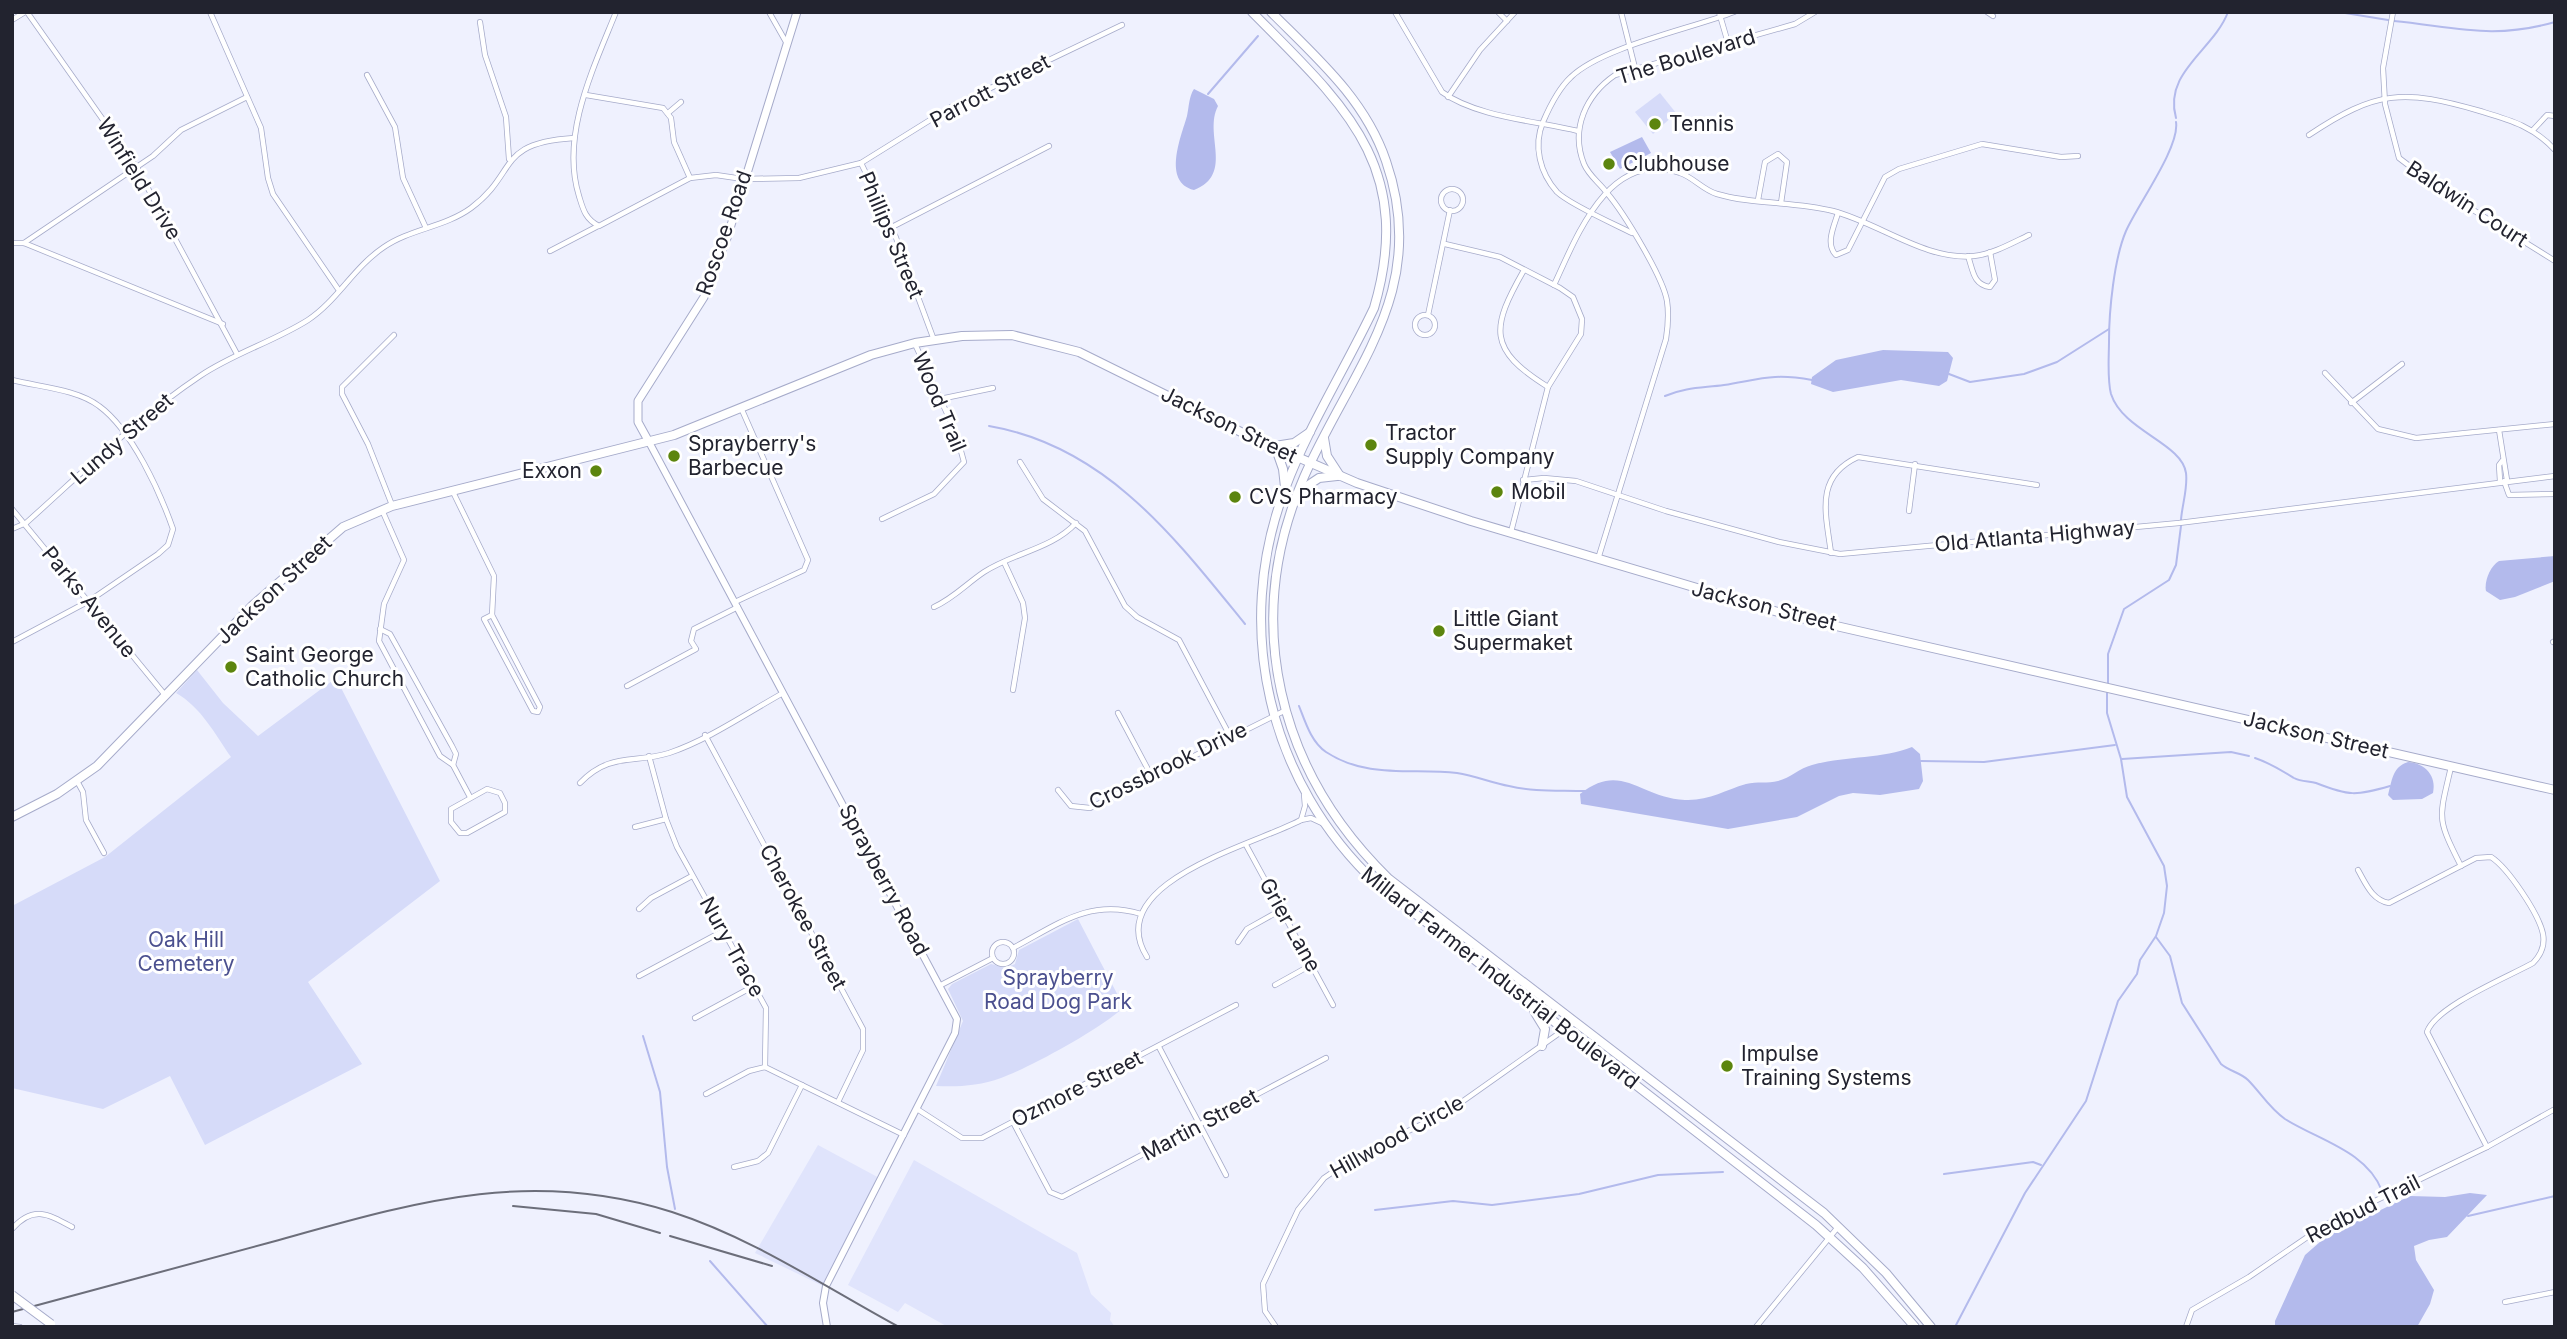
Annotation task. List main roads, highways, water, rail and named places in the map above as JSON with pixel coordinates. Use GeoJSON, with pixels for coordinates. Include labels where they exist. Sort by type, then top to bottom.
{"type":"FeatureCollection","features":[{"type":"Feature","properties":{"kind":"main road","name":"Roscoe Road"},"geometry":{"type":"LineString","coordinates":[[649,442],[638,422],[640,395],[704,297],[727,237],[743,178],[797,12]]}},
{"type":"Feature","properties":{"kind":"main road","name":"Millard Farmer Industrial Boulevard"},"geometry":{"type":"LineString","coordinates":[[1252,12],[1327,87],[1351,118],[1374,167],[1384,208],[1386,240],[1382,279],[1374,308],[1298,458],[1285,489],[1268,547],[1260,610],[1262,660],[1273,715],[1303,790],[1324,824],[1377,884],[1830,1237],[1879,1284],[1915,1327]]}},
{"type":"Feature","properties":{"kind":"main road","name":"Millard Farmer Industrial Boulevard"},"geometry":{"type":"LineString","coordinates":[[1271,12],[1341,82],[1365,116],[1387,162],[1397,209],[1399,257],[1388,311],[1311,464],[1297,495],[1281,547],[1273,606],[1276,656],[1284,711],[1314,783],[1362,851],[1390,879],[1839,1226],[1886,1273],[1931,1327]]}},
{"type":"Feature","properties":{"kind":"main road","name":"Jackson Street"},"geometry":{"type":"LineString","coordinates":[[12,817],[78,781],[97,766],[253,605],[343,527],[392,506],[649,442],[742,410],[871,355],[934,340],[1003,335],[1050,343],[1100,361],[1298,458],[1391,496],[1788,615],[2555,790]]}},
{"type":"Feature","properties":{"kind":"main road"},"geometry":{"type":"LineString","coordinates":[[1285,489],[1283,468],[1275,446],[1294,443],[1312,430]]}},
{"type":"Feature","properties":{"kind":"main road"},"geometry":{"type":"LineString","coordinates":[[1297,495],[1313,480],[1340,476],[1327,456],[1324,438]]}},
{"type":"Feature","properties":{"kind":"main road"},"geometry":{"type":"LineString","coordinates":[[1520,996],[1543,1022],[1542,1046]]}},
{"type":"Feature","properties":{"kind":"main road"},"geometry":{"type":"LineString","coordinates":[[12,1295],[53,1325]]}},
{"type":"Feature","properties":{"kind":"water"},"geometry":{"type":"Polygon","coordinates":[[[1194,89],[1214,99],[1218,106],[1214,117],[1216,164],[1206,183],[1194,190],[1184,185],[1179,178],[1176,158],[1194,89]]]}},
{"type":"Feature","properties":{"kind":"water"},"geometry":{"type":"Polygon","coordinates":[[[1642,137],[1651,153],[1620,169],[1610,152],[1642,137]]]}},
{"type":"Feature","properties":{"kind":"water"},"geometry":{"type":"Polygon","coordinates":[[[1883,350],[1948,352],[1953,358],[1947,381],[1939,386],[1901,380],[1833,392],[1811,384],[1812,377],[1836,360],[1883,350]]]}},
{"type":"Feature","properties":{"kind":"water"},"geometry":{"type":"Polygon","coordinates":[[[2555,556],[2555,581],[2500,600],[2486,591],[2488,574],[2499,561],[2555,556]]]}},
{"type":"Feature","properties":{"kind":"water"},"geometry":{"type":"Polygon","coordinates":[[[1912,747],[1920,754],[1923,781],[1919,789],[1880,795],[1853,793],[1839,796],[1797,817],[1728,829],[1581,804],[1580,794],[1608,781],[1631,784],[1669,798],[1694,800],[1746,784],[1778,781],[1812,765],[1888,754],[1912,747]]]}},
{"type":"Feature","properties":{"kind":"water"},"geometry":{"type":"Polygon","coordinates":[[[2408,762],[2420,765],[2428,772],[2433,781],[2433,793],[2422,799],[2393,800],[2388,795],[2394,775],[2399,767],[2408,762]]]}},
{"type":"Feature","properties":{"kind":"water"},"geometry":{"type":"Polygon","coordinates":[[[2470,1193],[2487,1195],[2447,1237],[2414,1246],[2416,1260],[2434,1290],[2430,1304],[2417,1327],[2275,1327],[2275,1321],[2305,1255],[2328,1235],[2410,1196],[2445,1197],[2470,1193]]]}},
{"type":"Feature","properties":{"kind":"waterway"},"geometry":{"type":"LineString","coordinates":[[2176,118],[2174,102],[2183,74],[2221,26],[2228,12]]}},
{"type":"Feature","properties":{"kind":"waterway"},"geometry":{"type":"LineString","coordinates":[[2339,12],[2388,20]]}},
{"type":"Feature","properties":{"kind":"waterway"},"geometry":{"type":"LineString","coordinates":[[2394,21],[2474,31],[2512,30],[2555,22]]}},
{"type":"Feature","properties":{"kind":"waterway"},"geometry":{"type":"LineString","coordinates":[[1208,94],[1258,36]]}},
{"type":"Feature","properties":{"kind":"waterway"},"geometry":{"type":"LineString","coordinates":[[2176,122],[2172,146],[2122,243],[2111,300],[2108,368],[2111,394],[2118,407],[2127,418],[2174,453],[2182,463],[2186,473],[2186,491],[2181,520]]}},
{"type":"Feature","properties":{"kind":"waterway"},"geometry":{"type":"LineString","coordinates":[[1949,374],[1970,382],[2024,374],[2057,362],[2109,329]]}},
{"type":"Feature","properties":{"kind":"waterway"},"geometry":{"type":"LineString","coordinates":[[1665,396],[1687,389],[1767,378],[1812,380]]}},
{"type":"Feature","properties":{"kind":"waterway"},"geometry":{"type":"LineString","coordinates":[[989,426],[1031,437],[1069,453],[1103,475],[1135,500],[1164,529],[1245,624]]}},
{"type":"Feature","properties":{"kind":"waterway"},"geometry":{"type":"LineString","coordinates":[[2108,683],[2108,654],[2124,609],[2169,580],[2176,565],[2181,526]]}},
{"type":"Feature","properties":{"kind":"waterway"},"geometry":{"type":"LineString","coordinates":[[1955,1327],[2025,1193],[2086,1101],[2118,1001],[2137,974],[2140,960],[2156,936],[2164,913],[2167,886],[2164,866],[2127,797],[2121,759],[2107,713],[2107,693]]}},
{"type":"Feature","properties":{"kind":"waterway"},"geometry":{"type":"LineString","coordinates":[[1299,706],[1316,743],[1326,752],[1357,766],[1390,771],[1457,773],[1528,789],[1585,791]]}},
{"type":"Feature","properties":{"kind":"waterway"},"geometry":{"type":"LineString","coordinates":[[1921,761],[1984,762],[2115,745]]}},
{"type":"Feature","properties":{"kind":"waterway"},"geometry":{"type":"LineString","coordinates":[[2122,759],[2231,752],[2249,756]]}},
{"type":"Feature","properties":{"kind":"waterway"},"geometry":{"type":"LineString","coordinates":[[2255,758],[2297,779],[2345,792],[2369,792],[2390,786]]}},
{"type":"Feature","properties":{"kind":"waterway"},"geometry":{"type":"LineString","coordinates":[[2156,937],[2170,956],[2182,1003],[2221,1064],[2248,1080],[2279,1115],[2353,1156],[2375,1177],[2382,1191]]}},
{"type":"Feature","properties":{"kind":"waterway"},"geometry":{"type":"LineString","coordinates":[[643,1036],[660,1092],[667,1167],[675,1209]]}},
{"type":"Feature","properties":{"kind":"waterway"},"geometry":{"type":"LineString","coordinates":[[1944,1174],[2033,1162],[2041,1165]]}},
{"type":"Feature","properties":{"kind":"waterway"},"geometry":{"type":"LineString","coordinates":[[1375,1210],[1453,1201],[1492,1205],[1579,1194],[1658,1175],[1723,1172]]}},
{"type":"Feature","properties":{"kind":"waterway"},"geometry":{"type":"LineString","coordinates":[[2468,1216],[2555,1196]]}},
{"type":"Feature","properties":{"kind":"waterway"},"geometry":{"type":"LineString","coordinates":[[710,1261],[768,1327]]}},
{"type":"Feature","properties":{"kind":"railway"},"geometry":{"type":"LineString","coordinates":[[12,1312],[370,1215],[419,1204],[517,1191],[567,1192],[619,1199],[672,1212],[760,1249],[899,1327]]}},
{"type":"Feature","properties":{"kind":"railway"},"geometry":{"type":"LineString","coordinates":[[513,1206],[596,1214],[660,1233]]}},
{"type":"Feature","properties":{"kind":"railway"},"geometry":{"type":"LineString","coordinates":[[670,1236],[772,1266]]}},
{"type":"Feature","properties":{"kind":"place","name":"Tennis"},"geometry":{"type":"Point","coordinates":[1655,124]}},
{"type":"Feature","properties":{"kind":"place","name":"Clubhouse"},"geometry":{"type":"Point","coordinates":[1609,164]}},
{"type":"Feature","properties":{"kind":"place","name":"Tractor Supply Company"},"geometry":{"type":"Point","coordinates":[1371,445]}},
{"type":"Feature","properties":{"kind":"place","name":"Sprayberry's Barbecue"},"geometry":{"type":"Point","coordinates":[674,456]}},
{"type":"Feature","properties":{"kind":"place","name":"Exxon"},"geometry":{"type":"Point","coordinates":[596,471]}},
{"type":"Feature","properties":{"kind":"place","name":"Mobil"},"geometry":{"type":"Point","coordinates":[1497,492]}},
{"type":"Feature","properties":{"kind":"place","name":"CVS Pharmacy"},"geometry":{"type":"Point","coordinates":[1235,497]}},
{"type":"Feature","properties":{"kind":"place","name":"Little Giant Supermaket"},"geometry":{"type":"Point","coordinates":[1439,631]}},
{"type":"Feature","properties":{"kind":"place","name":"Saint George Catholic Church"},"geometry":{"type":"Point","coordinates":[231,667]}},
{"type":"Feature","properties":{"kind":"place","name":"Impulse Training Systems"},"geometry":{"type":"Point","coordinates":[1727,1066]}},
{"type":"Feature","properties":{"kind":"park label","name":"Oak Hill Cemetery"},"geometry":{"type":"Point","coordinates":[186,952]}},
{"type":"Feature","properties":{"kind":"park label","name":"Sprayberry Road Dog Park"},"geometry":{"type":"Point","coordinates":[1058,990]}}]}
